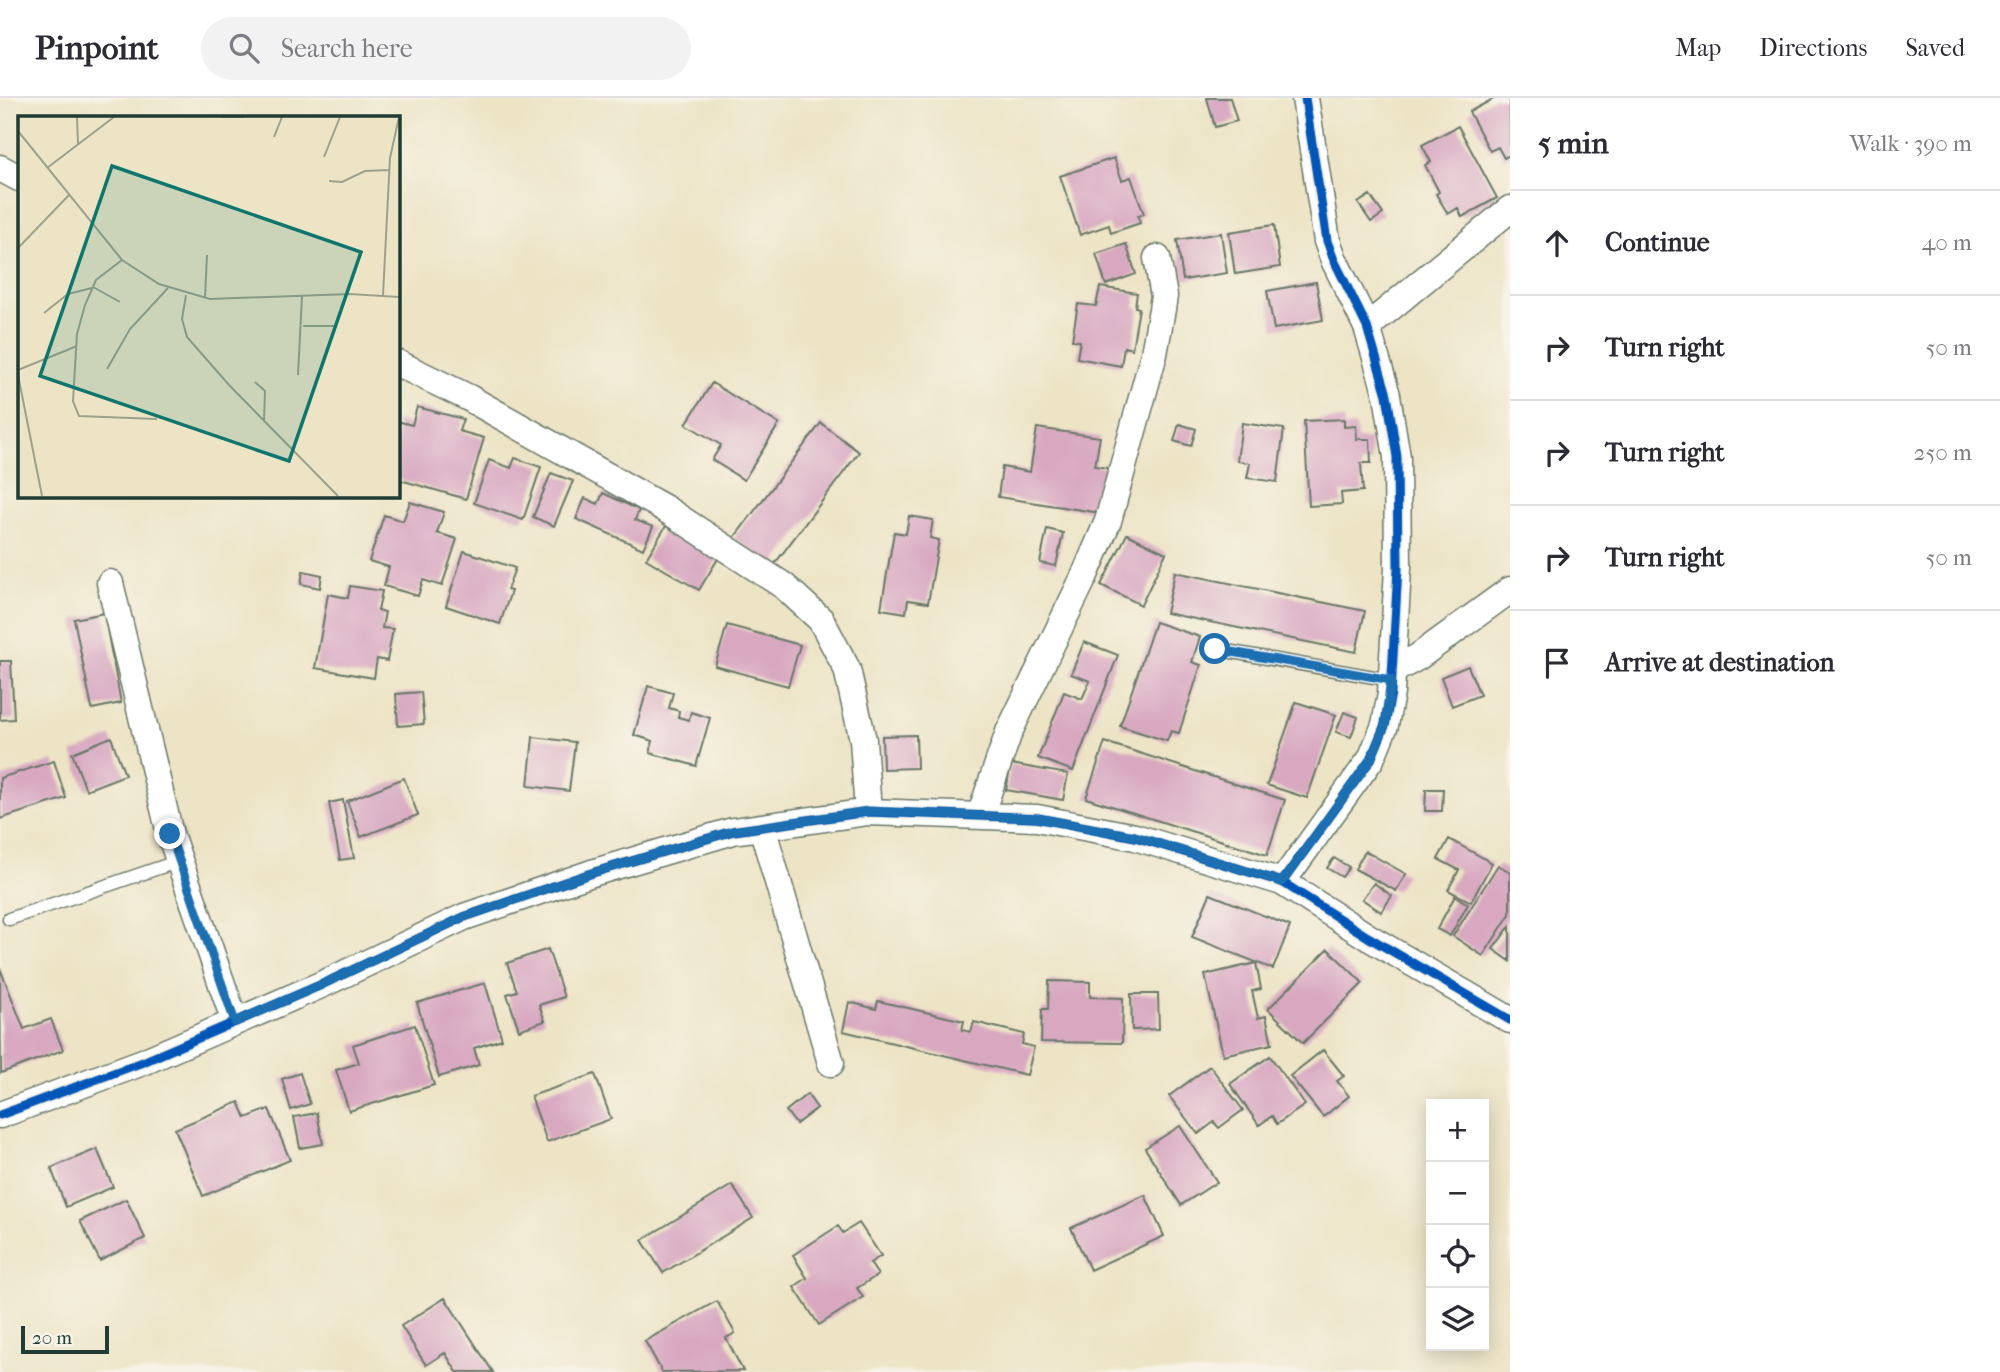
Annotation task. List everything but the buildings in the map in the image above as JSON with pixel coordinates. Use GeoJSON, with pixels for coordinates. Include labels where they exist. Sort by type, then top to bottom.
{"type":"FeatureCollection","features":[{"type":"Feature","properties":{"kind":"street"},"geometry":{"type":"LineString","coordinates":[[1282,882],[1371,759],[1385,725],[1392,675],[1398,568],[1397,457],[1387,395],[1367,327],[1327,241],[1305,98]]}},
{"type":"Feature","properties":{"kind":"street"},"geometry":{"type":"LineString","coordinates":[[0,168],[18,177]]}},
{"type":"Feature","properties":{"kind":"street"},"geometry":{"type":"LineString","coordinates":[[1367,327],[1510,209]]}},
{"type":"Feature","properties":{"kind":"street"},"geometry":{"type":"LineString","coordinates":[[980,816],[1009,732],[1086,575],[1108,521],[1154,354],[1164,296],[1157,258]]}},
{"type":"Feature","properties":{"kind":"street"},"geometry":{"type":"LineString","coordinates":[[399,364],[468,398],[664,508],[784,586],[821,620],[847,669],[863,740],[868,811]]}},
{"type":"Feature","properties":{"kind":"street"},"geometry":{"type":"LineString","coordinates":[[110,583],[170,834],[235,1022]]}},
{"type":"Feature","properties":{"kind":"street"},"geometry":{"type":"LineString","coordinates":[[1392,675],[1510,590]]}},
{"type":"Feature","properties":{"kind":"street"},"geometry":{"type":"LineString","coordinates":[[0,1115],[143,1062],[323,984],[464,917],[592,873],[733,831],[868,811],[1037,818],[1135,836],[1282,882],[1368,937],[1510,1020]]}},
{"type":"Feature","properties":{"kind":"street"},"geometry":{"type":"LineString","coordinates":[[762,827],[831,1063]]}},
{"type":"Feature","properties":{"kind":"lane"},"geometry":{"type":"LineString","coordinates":[[1215,649],[1392,675]]}},
{"type":"Feature","properties":{"kind":"lane"},"geometry":{"type":"LineString","coordinates":[[9,919],[179,861]]}},
{"type":"Feature","properties":{"kind":"cycle path"},"geometry":{"type":"LineString","coordinates":[[1282,882],[1371,759],[1385,725],[1391,693],[1398,568],[1397,457],[1387,395],[1367,327],[1327,241],[1305,98]]}},
{"type":"Feature","properties":{"kind":"cycle path"},"geometry":{"type":"LineString","coordinates":[[0,1115],[143,1062],[323,984],[464,917],[592,873],[733,831],[868,812],[1037,818],[1135,837],[1282,882],[1368,937],[1510,1020]]}},
{"type":"Feature","properties":{"kind":"route"},"geometry":{"type":"LineString","coordinates":[[170,834],[235,1022],[323,984],[464,917],[592,873],[733,831],[868,811],[1037,818],[1135,836],[1282,882],[1371,759],[1385,725],[1391,680],[1215,649]]}}]}
